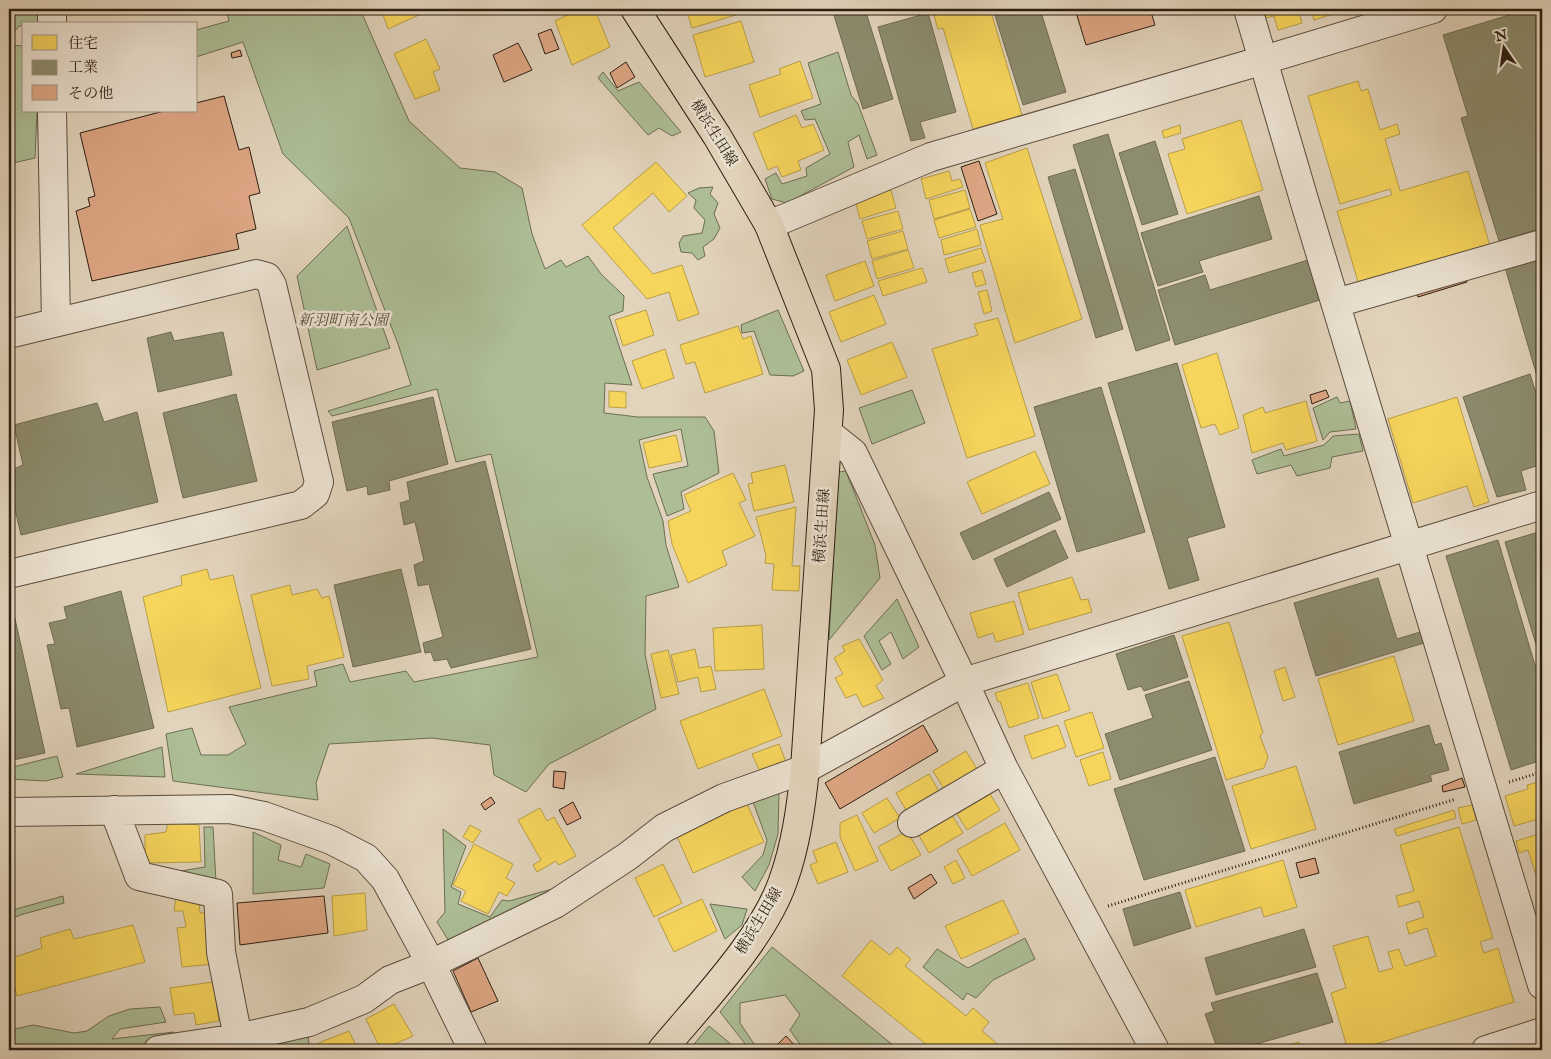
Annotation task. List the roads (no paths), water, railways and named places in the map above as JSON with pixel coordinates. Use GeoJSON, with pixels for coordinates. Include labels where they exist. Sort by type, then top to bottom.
{"type":"FeatureCollection","features":[{"type":"Feature","properties":{"kind":"main road","name":"横浜生田線"},"geometry":{"type":"LineString","coordinates":[[635,9],[717,136],[769,225],[826,369],[829,410],[805,769],[800,815],[793,850],[783,883],[769,911],[730,968],[662,1050]]}},
{"type":"Feature","properties":{"kind":"street"},"geometry":{"type":"LineString","coordinates":[[52,9],[52,22]]}},
{"type":"Feature","properties":{"kind":"street"},"geometry":{"type":"LineString","coordinates":[[1248,9],[1304,202],[1542,985]]}},
{"type":"Feature","properties":{"kind":"street"},"geometry":{"type":"LineString","coordinates":[[769,225],[931,157],[1433,9]]}},
{"type":"Feature","properties":{"kind":"street"},"geometry":{"type":"LineString","coordinates":[[52,112],[56,322]]}},
{"type":"Feature","properties":{"kind":"street"},"geometry":{"type":"LineString","coordinates":[[1336,303],[1542,244]]}},
{"type":"Feature","properties":{"kind":"street"},"geometry":{"type":"LineString","coordinates":[[9,334],[256,274],[267,277],[272,286],[319,482],[315,494],[301,505],[9,574]]}},
{"type":"Feature","properties":{"kind":"street"},"geometry":{"type":"LineString","coordinates":[[828,432],[853,453],[1004,769],[1155,1050]]}},
{"type":"Feature","properties":{"kind":"street"},"geometry":{"type":"LineString","coordinates":[[174,1049],[238,1038],[309,1022],[364,999],[390,980],[431,964],[555,904],[628,856],[664,828],[724,798],[805,769],[964,682],[1542,505]]}},
{"type":"Feature","properties":{"kind":"street"},"geometry":{"type":"LineString","coordinates":[[912,823],[1004,769]]}},
{"type":"Feature","properties":{"kind":"street"},"geometry":{"type":"LineString","coordinates":[[9,812],[230,809],[264,816],[332,840],[366,858],[385,879],[431,964],[473,1050]]}},
{"type":"Feature","properties":{"kind":"street"},"geometry":{"type":"LineString","coordinates":[[114,810],[139,876],[218,894],[221,952],[238,1038]]}},
{"type":"Feature","properties":{"kind":"street"},"geometry":{"type":"LineString","coordinates":[[1486,1050],[1542,1032]]}},
{"type":"Feature","properties":{"kind":"park label","name":"新羽町南公園"},"geometry":{"type":"Point","coordinates":[343,320]}}]}
